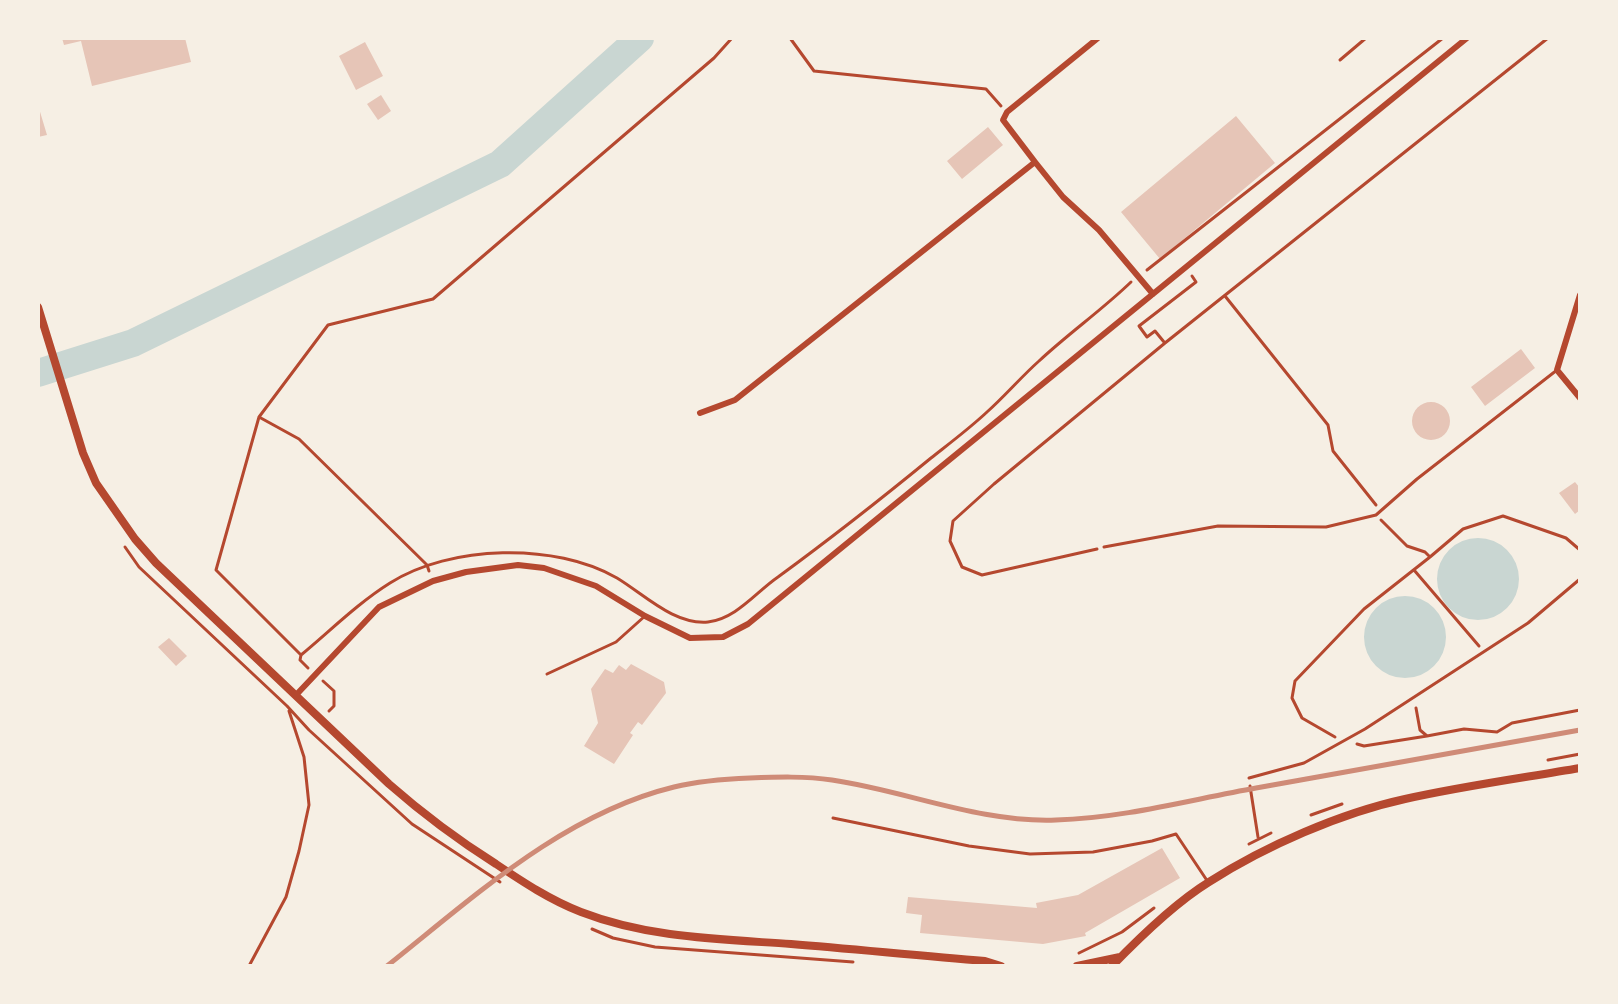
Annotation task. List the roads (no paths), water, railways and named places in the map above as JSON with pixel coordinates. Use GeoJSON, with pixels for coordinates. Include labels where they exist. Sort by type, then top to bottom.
{"type":"FeatureCollection","features":[{"type":"Feature","properties":{"kind":"street"},"geometry":{"type":"LineString","coordinates":[[1098,38],[1007,112],[1003,120],[1063,197],[1099,230],[1153,294]]}},
{"type":"Feature","properties":{"kind":"street"},"geometry":{"type":"LineString","coordinates":[[297,694],[379,607],[433,581],[466,572],[518,565],[544,568],[596,586],[645,616],[690,638],[723,637],[748,624],[1467,38]]}},
{"type":"Feature","properties":{"kind":"street"},"geometry":{"type":"LineString","coordinates":[[700,413],[735,400],[1035,162]]}},
{"type":"Feature","properties":{"kind":"street"},"geometry":{"type":"LineString","coordinates":[[1580,295],[1557,370],[1580,398]]}},
{"type":"Feature","properties":{"kind":"street"},"geometry":{"type":"LineString","coordinates":[[38,307],[83,453],[96,483],[135,539],[156,563],[418,810],[539,893],[612,923],[668,935],[985,961],[1001,966]]}},
{"type":"Feature","properties":{"kind":"street"},"geometry":{"type":"LineString","coordinates":[[1112,966],[1208,882],[1262,852],[1347,816],[1403,799],[1580,768]]}},
{"type":"Feature","properties":{"kind":"street"},"geometry":{"type":"LineString","coordinates":[[1077,966],[1121,957]]}},
{"type":"Feature","properties":{"kind":"lane"},"geometry":{"type":"LineString","coordinates":[[1340,60],[1366,38]]}},
{"type":"Feature","properties":{"kind":"lane"},"geometry":{"type":"LineString","coordinates":[[1104,547],[1218,526],[1326,527],[1376,515],[1417,479],[1557,370]]}},
{"type":"Feature","properties":{"kind":"lane"},"geometry":{"type":"LineString","coordinates":[[1249,778],[1304,763],[1365,729],[1528,623],[1580,579]]}},
{"type":"Feature","properties":{"kind":"lane"},"geometry":{"type":"LineString","coordinates":[[547,674],[616,642],[645,616]]}},
{"type":"Feature","properties":{"kind":"lane"},"geometry":{"type":"LineString","coordinates":[[833,818],[969,846],[1030,854],[1093,852],[1176,834],[1208,882]]}},
{"type":"Feature","properties":{"kind":"waterway"},"geometry":{"type":"LineString","coordinates":[[38,373],[133,343],[500,164],[640,38]]}},
{"type":"Feature","properties":{"kind":"railway"},"geometry":{"type":"LineString","coordinates":[[387,966],[487,886],[557,837],[633,800],[683,785],[740,778],[812,778],[860,785],[999,817],[1081,819],[1580,730]]}}]}
